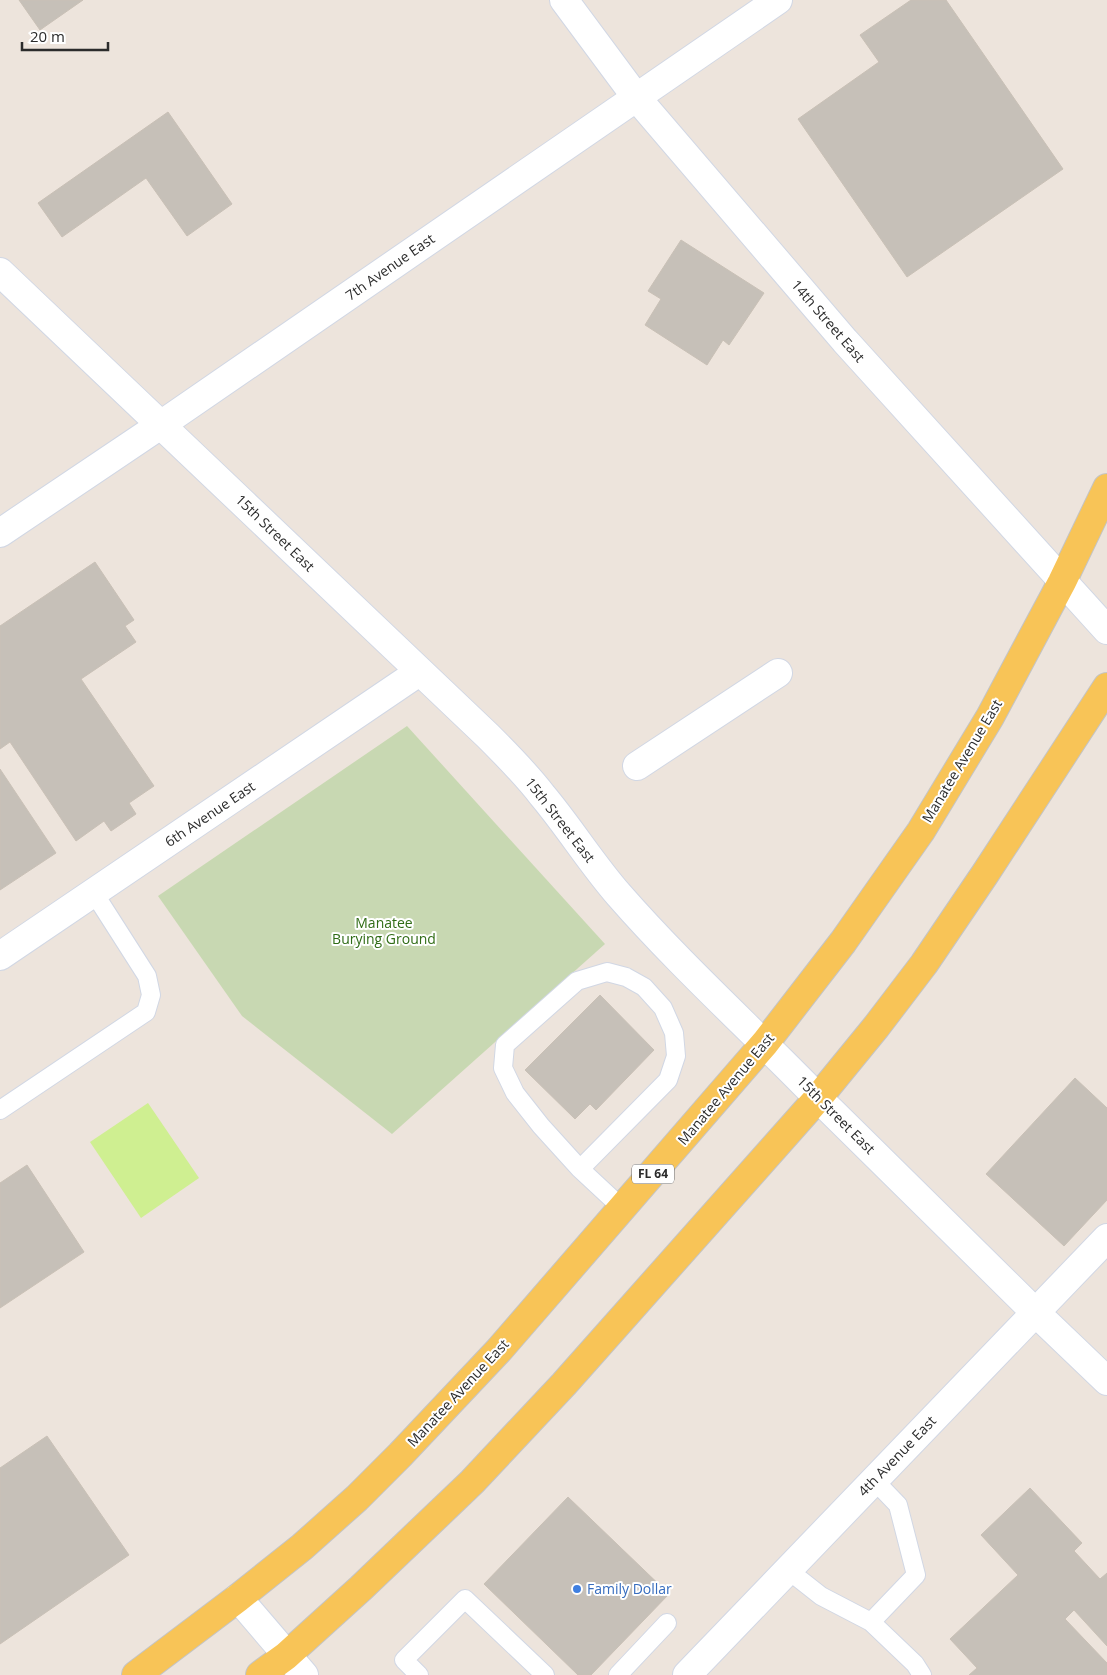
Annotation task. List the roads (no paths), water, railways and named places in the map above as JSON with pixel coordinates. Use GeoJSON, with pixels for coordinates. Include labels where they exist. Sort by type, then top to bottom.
{"type":"FeatureCollection","features":[{"type":"Feature","properties":{"kind":"main road","name":"Manatee Avenue East"},"geometry":{"type":"LineString","coordinates":[[136,1675],[302,1547],[357,1498],[400,1455],[499,1350],[765,1044],[843,942],[921,831],[990,717],[1062,582],[1107,488]]}},
{"type":"Feature","properties":{"kind":"main road"},"geometry":{"type":"LineString","coordinates":[[260,1675],[295,1665],[360,1588],[472,1482],[564,1384],[818,1098],[924,964],[986,874],[1107,686]]}},
{"type":"Feature","properties":{"kind":"street","name":"14th Street East"},"geometry":{"type":"LineString","coordinates":[[564,0],[636,97],[845,341],[1107,630]]}},
{"type":"Feature","properties":{"kind":"street","name":"7th Avenue East"},"geometry":{"type":"LineString","coordinates":[[0,533],[162,424],[778,0]]}},
{"type":"Feature","properties":{"kind":"street","name":"15th Street East"},"geometry":{"type":"LineString","coordinates":[[0,272],[488,736],[543,795],[618,894],[658,938],[818,1098],[1107,1381]]}},
{"type":"Feature","properties":{"kind":"street","name":"6th Avenue East"},"geometry":{"type":"LineString","coordinates":[[0,956],[419,672]]}},
{"type":"Feature","properties":{"kind":"street"},"geometry":{"type":"LineString","coordinates":[[637,766],[778,673]]}},
{"type":"Feature","properties":{"kind":"street","name":"4th Avenue East"},"geometry":{"type":"LineString","coordinates":[[687,1675],[1107,1238]]}},
{"type":"Feature","properties":{"kind":"street"},"geometry":{"type":"LineString","coordinates":[[238,1598],[295,1665]]}},
{"type":"Feature","properties":{"kind":"lane"},"geometry":{"type":"LineString","coordinates":[[0,1110],[146,1012],[151,995],[147,976],[94,893]]}},
{"type":"Feature","properties":{"kind":"lane"},"geometry":{"type":"LineString","coordinates":[[580,1169],[668,1080],[676,1056],[674,1033],[662,1008],[644,987],[626,978],[607,972],[577,980],[505,1045],[503,1068],[514,1093],[541,1126],[580,1169],[623,1209]]}},
{"type":"Feature","properties":{"kind":"lane"},"geometry":{"type":"LineString","coordinates":[[871,1622],[916,1575],[898,1505],[874,1480]]}},
{"type":"Feature","properties":{"kind":"lane"},"geometry":{"type":"LineString","coordinates":[[788,1570],[821,1596],[871,1622],[915,1664],[922,1675]]}},
{"type":"Feature","properties":{"kind":"lane"},"geometry":{"type":"LineString","coordinates":[[419,1675],[404,1660],[465,1599],[544,1675]]}},
{"type":"Feature","properties":{"kind":"lane"},"geometry":{"type":"LineString","coordinates":[[618,1675],[667,1623]]}},
{"type":"Feature","properties":{"kind":"place","name":"Family Dollar"},"geometry":{"type":"Point","coordinates":[577,1589]}},
{"type":"Feature","properties":{"kind":"park label","name":"Manatee Burying Ground"},"geometry":{"type":"Point","coordinates":[384,932]}}]}
